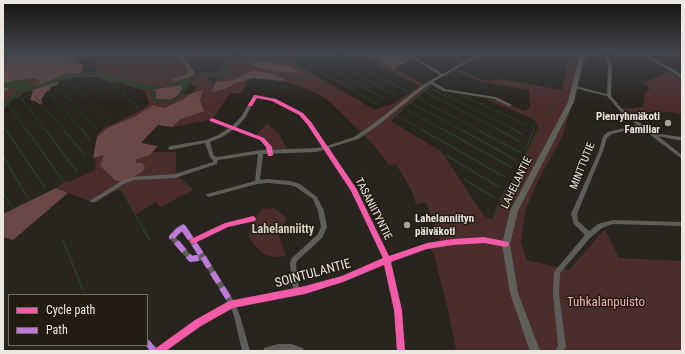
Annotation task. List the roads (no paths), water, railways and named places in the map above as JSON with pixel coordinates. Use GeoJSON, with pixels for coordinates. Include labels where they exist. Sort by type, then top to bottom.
{"type":"FeatureCollection","features":[{"type":"Feature","properties":{"kind":"main road","name":"LAHELANTIE"},"geometry":{"type":"LineString","coordinates":[[535,351],[514,293],[506,244],[514,211],[564,115],[575,87],[579,70]]}},
{"type":"Feature","properties":{"kind":"street"},"geometry":{"type":"LineString","coordinates":[[432,70],[442,75]]}},
{"type":"Feature","properties":{"kind":"street"},"geometry":{"type":"LineString","coordinates":[[207,141],[212,157],[216,159],[261,152],[326,149],[356,138],[430,82],[453,70]]}},
{"type":"Feature","properties":{"kind":"street"},"geometry":{"type":"LineString","coordinates":[[608,94],[610,70]]}},
{"type":"Feature","properties":{"kind":"street"},"geometry":{"type":"LineString","coordinates":[[670,70],[681,77]]}},
{"type":"Feature","properties":{"kind":"street"},"geometry":{"type":"LineString","coordinates":[[430,82],[444,90],[494,98],[510,105]]}},
{"type":"Feature","properties":{"kind":"street"},"geometry":{"type":"LineString","coordinates":[[575,87],[608,94],[621,110],[682,157]]}},
{"type":"Feature","properties":{"kind":"street","name":"TASANIITYNTIE"},"geometry":{"type":"LineString","coordinates":[[256,96],[274,100],[301,114],[309,123],[354,190],[387,260],[398,310],[401,351]]}},
{"type":"Feature","properties":{"kind":"street"},"geometry":{"type":"LineString","coordinates":[[170,148],[207,141],[234,127],[243,118],[250,106]]}},
{"type":"Feature","properties":{"kind":"street","name":"MINTTUTIE"},"geometry":{"type":"LineString","coordinates":[[589,235],[576,222],[574,214],[601,151],[605,137],[610,133],[641,125]]}},
{"type":"Feature","properties":{"kind":"street"},"geometry":{"type":"LineString","coordinates":[[653,134],[682,138]]}},
{"type":"Feature","properties":{"kind":"street"},"geometry":{"type":"LineString","coordinates":[[257,182],[261,152]]}},
{"type":"Feature","properties":{"kind":"street"},"geometry":{"type":"LineString","coordinates":[[93,201],[133,178],[175,176],[215,163],[216,159]]}},
{"type":"Feature","properties":{"kind":"street"},"geometry":{"type":"LineString","coordinates":[[210,195],[257,182],[290,183],[298,185],[314,198],[321,211],[324,227],[320,236],[294,260],[293,264],[296,292]]}},
{"type":"Feature","properties":{"kind":"street"},"geometry":{"type":"LineString","coordinates":[[559,351],[562,347],[556,294],[557,272],[589,235],[600,226],[613,222],[682,224]]}},
{"type":"Feature","properties":{"kind":"street"},"geometry":{"type":"LineString","coordinates":[[203,258],[191,258],[172,237],[176,231],[183,227],[203,258],[232,304],[237,316],[246,351]]}},
{"type":"Feature","properties":{"kind":"street","name":"SOINTULANTIE"},"geometry":{"type":"LineString","coordinates":[[159,351],[198,323],[232,304],[296,292],[343,279],[387,260],[427,246],[453,242],[484,240],[506,244]]}},
{"type":"Feature","properties":{"kind":"street"},"geometry":{"type":"LineString","coordinates":[[267,351],[278,348],[291,348],[300,351]]}},
{"type":"Feature","properties":{"kind":"waterway"},"geometry":{"type":"LineString","coordinates":[[209,70],[212,75]]}},
{"type":"Feature","properties":{"kind":"waterway"},"geometry":{"type":"LineString","coordinates":[[318,70],[379,105]]}},
{"type":"Feature","properties":{"kind":"waterway"},"geometry":{"type":"LineString","coordinates":[[332,70],[388,101]]}},
{"type":"Feature","properties":{"kind":"waterway"},"geometry":{"type":"LineString","coordinates":[[348,70],[396,96]]}},
{"type":"Feature","properties":{"kind":"waterway"},"geometry":{"type":"LineString","coordinates":[[365,70],[410,93]]}},
{"type":"Feature","properties":{"kind":"waterway"},"geometry":{"type":"LineString","coordinates":[[23,91],[65,77],[88,74],[95,74],[150,87]]}},
{"type":"Feature","properties":{"kind":"waterway"},"geometry":{"type":"LineString","coordinates":[[65,77],[109,122]]}},
{"type":"Feature","properties":{"kind":"waterway"},"geometry":{"type":"LineString","coordinates":[[53,81],[98,130]]}},
{"type":"Feature","properties":{"kind":"waterway"},"geometry":{"type":"LineString","coordinates":[[111,83],[139,109]]}},
{"type":"Feature","properties":{"kind":"waterway"},"geometry":{"type":"LineString","coordinates":[[416,98],[428,88]]}},
{"type":"Feature","properties":{"kind":"waterway"},"geometry":{"type":"LineString","coordinates":[[432,89],[515,130]]}},
{"type":"Feature","properties":{"kind":"waterway"},"geometry":{"type":"LineString","coordinates":[[425,92],[501,131]]}},
{"type":"Feature","properties":{"kind":"waterway"},"geometry":{"type":"LineString","coordinates":[[51,95],[83,131]]}},
{"type":"Feature","properties":{"kind":"waterway"},"geometry":{"type":"LineString","coordinates":[[35,96],[65,131]]}},
{"type":"Feature","properties":{"kind":"waterway"},"geometry":{"type":"LineString","coordinates":[[463,96],[527,125]]}},
{"type":"Feature","properties":{"kind":"waterway"},"geometry":{"type":"LineString","coordinates":[[21,98],[46,131]]}},
{"type":"Feature","properties":{"kind":"waterway"},"geometry":{"type":"LineString","coordinates":[[410,103],[416,98]]}},
{"type":"Feature","properties":{"kind":"waterway"},"geometry":{"type":"LineString","coordinates":[[416,98],[480,131]]}},
{"type":"Feature","properties":{"kind":"waterway"},"geometry":{"type":"LineString","coordinates":[[7,103],[27,131]]}},
{"type":"Feature","properties":{"kind":"waterway"},"geometry":{"type":"LineString","coordinates":[[404,108],[410,103]]}},
{"type":"Feature","properties":{"kind":"waterway"},"geometry":{"type":"LineString","coordinates":[[410,103],[463,131]]}},
{"type":"Feature","properties":{"kind":"waterway"},"geometry":{"type":"LineString","coordinates":[[540,115],[549,113],[556,104]]}},
{"type":"Feature","properties":{"kind":"waterway"},"geometry":{"type":"LineString","coordinates":[[395,115],[404,108]]}},
{"type":"Feature","properties":{"kind":"waterway"},"geometry":{"type":"LineString","coordinates":[[404,108],[446,131]]}},
{"type":"Feature","properties":{"kind":"waterway"},"geometry":{"type":"LineString","coordinates":[[395,115],[424,131]]}},
{"type":"Feature","properties":{"kind":"waterway"},"geometry":{"type":"LineString","coordinates":[[533,131],[535,117]]}},
{"type":"Feature","properties":{"kind":"waterway"},"geometry":{"type":"LineString","coordinates":[[540,131],[545,122]]}},
{"type":"Feature","properties":{"kind":"waterway"},"geometry":{"type":"LineString","coordinates":[[3,126],[7,131]]}},
{"type":"Feature","properties":{"kind":"waterway"},"geometry":{"type":"LineString","coordinates":[[6,130],[45,188]]}},
{"type":"Feature","properties":{"kind":"waterway"},"geometry":{"type":"LineString","coordinates":[[27,130],[63,181]]}},
{"type":"Feature","properties":{"kind":"waterway"},"geometry":{"type":"LineString","coordinates":[[46,130],[77,172]]}},
{"type":"Feature","properties":{"kind":"waterway"},"geometry":{"type":"LineString","coordinates":[[64,130],[85,156]]}},
{"type":"Feature","properties":{"kind":"waterway"},"geometry":{"type":"LineString","coordinates":[[82,130],[90,140]]}},
{"type":"Feature","properties":{"kind":"waterway"},"geometry":{"type":"LineString","coordinates":[[422,130],[505,177]]}},
{"type":"Feature","properties":{"kind":"waterway"},"geometry":{"type":"LineString","coordinates":[[444,130],[511,167]]}},
{"type":"Feature","properties":{"kind":"waterway"},"geometry":{"type":"LineString","coordinates":[[462,130],[516,160]]}},
{"type":"Feature","properties":{"kind":"waterway"},"geometry":{"type":"LineString","coordinates":[[478,130],[519,152]]}},
{"type":"Feature","properties":{"kind":"waterway"},"geometry":{"type":"LineString","coordinates":[[499,130],[519,141]]}},
{"type":"Feature","properties":{"kind":"waterway"},"geometry":{"type":"LineString","coordinates":[[515,130],[522,134]]}},
{"type":"Feature","properties":{"kind":"waterway"},"geometry":{"type":"LineString","coordinates":[[525,150],[534,130]]}},
{"type":"Feature","properties":{"kind":"waterway"},"geometry":{"type":"LineString","coordinates":[[493,220],[505,192],[514,179],[540,130]]}},
{"type":"Feature","properties":{"kind":"waterway"},"geometry":{"type":"LineString","coordinates":[[446,155],[499,187]]}},
{"type":"Feature","properties":{"kind":"waterway"},"geometry":{"type":"LineString","coordinates":[[3,156],[28,198]]}},
{"type":"Feature","properties":{"kind":"waterway"},"geometry":{"type":"LineString","coordinates":[[464,179],[493,197]]}},
{"type":"Feature","properties":{"kind":"waterway"},"geometry":{"type":"LineString","coordinates":[[121,189],[144,230]]}},
{"type":"Feature","properties":{"kind":"waterway"},"geometry":{"type":"LineString","coordinates":[[3,192],[11,206]]}},
{"type":"Feature","properties":{"kind":"waterway"},"geometry":{"type":"LineString","coordinates":[[143,229],[149,239]]}},
{"type":"Feature","properties":{"kind":"waterway"},"geometry":{"type":"LineString","coordinates":[[63,240],[83,290]]}},
{"type":"Feature","properties":{"kind":"place","name":"Pienryhmäkoti Familiar"},"geometry":{"type":"Point","coordinates":[668,123]}},
{"type":"Feature","properties":{"kind":"place","name":"Lahelanniityn päiväkoti"},"geometry":{"type":"Point","coordinates":[407,225]}},
{"type":"Feature","properties":{"kind":"district","name":"Lahelanniitty"},"geometry":{"type":"Point","coordinates":[283,230]}},
{"type":"Feature","properties":{"kind":"park label","name":"Tuhkalanpuisto"},"geometry":{"type":"Point","coordinates":[606,303]}}]}
